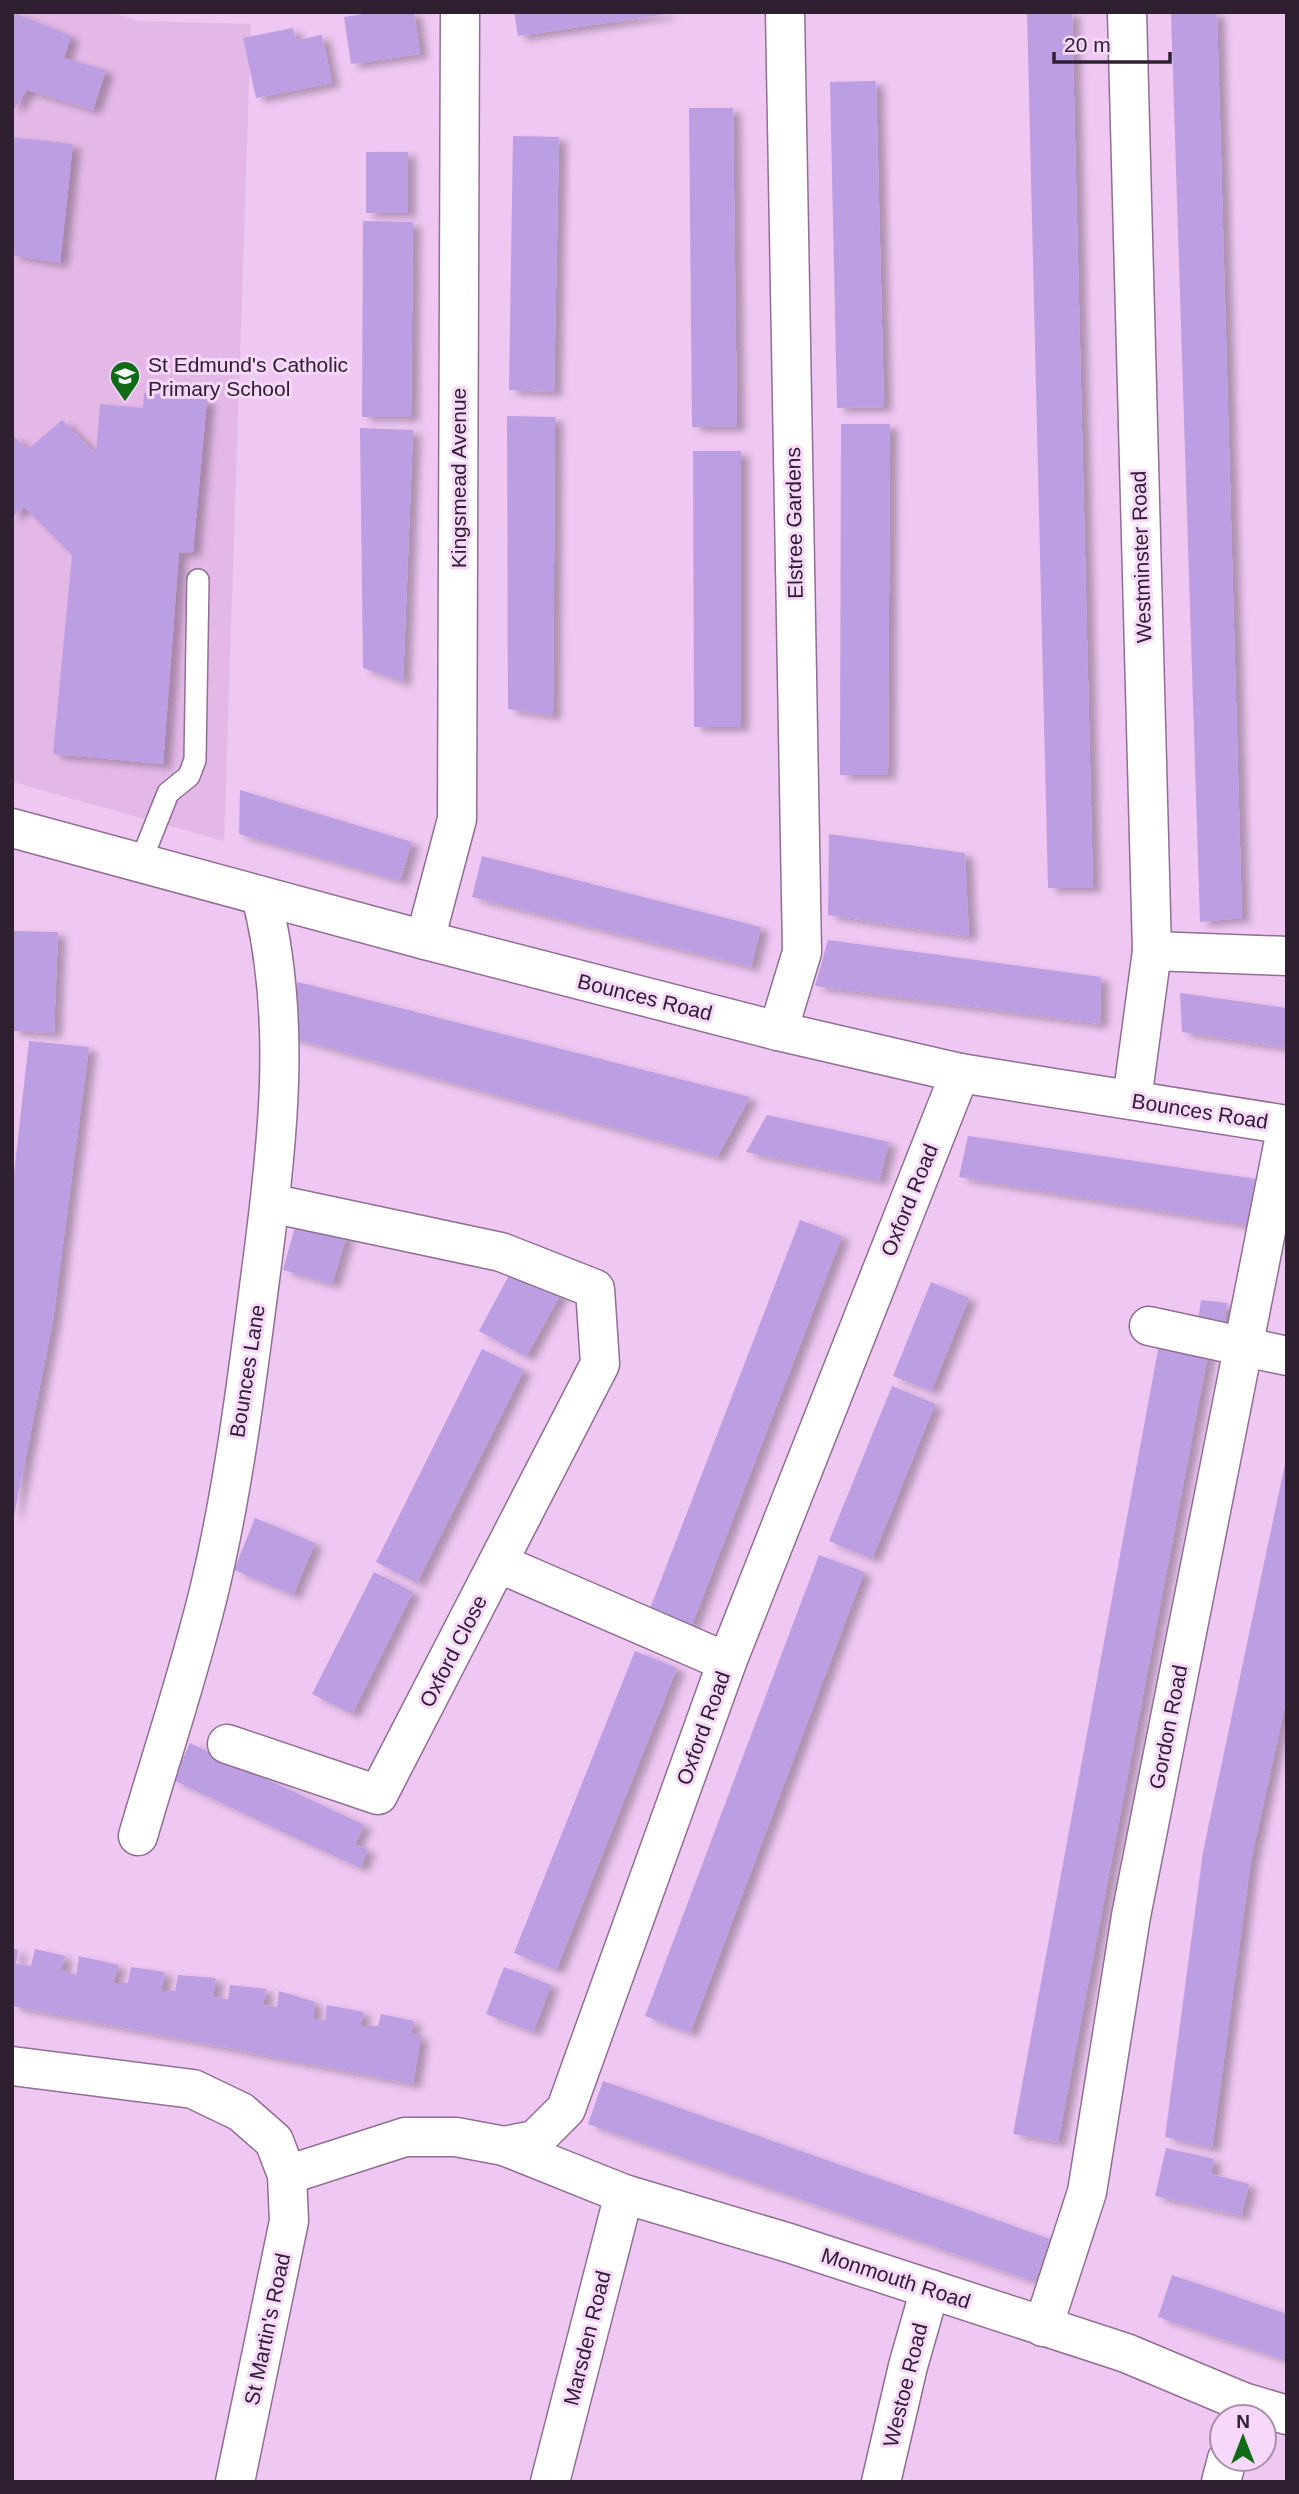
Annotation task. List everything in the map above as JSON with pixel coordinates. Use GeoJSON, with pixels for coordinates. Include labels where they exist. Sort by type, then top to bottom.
{"type":"FeatureCollection","features":[{"type":"Feature","properties":{"kind":"street","name":"Kingsmead Avenue"},"geometry":{"type":"LineString","coordinates":[[425,940],[457,819],[460,12]]}},
{"type":"Feature","properties":{"kind":"street","name":"Elstree Gardens"},"geometry":{"type":"LineString","coordinates":[[778,1031],[802,952],[785,12]]}},
{"type":"Feature","properties":{"kind":"street","name":"Westminster Road"},"geometry":{"type":"LineString","coordinates":[[1127,12],[1152,951],[1132,1100]]}},
{"type":"Feature","properties":{"kind":"street","name":"Bounces Road"},"geometry":{"type":"LineString","coordinates":[[12,828],[425,940],[778,1031],[960,1073],[1287,1125]]}},
{"type":"Feature","properties":{"kind":"street","name":"Bounces Lane"},"geometry":{"type":"LineString","coordinates":[[138,1836],[210,1587],[247,1382],[278,1122],[279,1020],[272,939],[261,896]]}},
{"type":"Feature","properties":{"kind":"street"},"geometry":{"type":"LineString","coordinates":[[1152,951],[1287,956]]}},
{"type":"Feature","properties":{"kind":"street","name":"Oxford Road"},"geometry":{"type":"LineString","coordinates":[[287,2175],[405,2137],[456,2137],[504,2146],[535,2140],[566,2109],[727,1662],[960,1073]]}},
{"type":"Feature","properties":{"kind":"street","name":"Gordon Road"},"geometry":{"type":"LineString","coordinates":[[1043,2327],[1087,2192],[1131,1916],[1287,1125]]}},
{"type":"Feature","properties":{"kind":"street","name":"Oxford Close"},"geometry":{"type":"LineString","coordinates":[[227,1744],[377,1795],[600,1364],[595,1289],[501,1252],[270,1203]]}},
{"type":"Feature","properties":{"kind":"street"},"geometry":{"type":"LineString","coordinates":[[1149,1326],[1287,1356]]}},
{"type":"Feature","properties":{"kind":"street"},"geometry":{"type":"LineString","coordinates":[[498,1563],[727,1662]]}},
{"type":"Feature","properties":{"kind":"street"},"geometry":{"type":"LineString","coordinates":[[12,2066],[193,2089],[241,2112],[274,2141],[287,2175]]}},
{"type":"Feature","properties":{"kind":"street","name":"Monmouth Road"},"geometry":{"type":"LineString","coordinates":[[504,2146],[624,2194],[1126,2353],[1229,2403]]}},
{"type":"Feature","properties":{"kind":"street","name":"St Martin's Road"},"geometry":{"type":"LineString","coordinates":[[235,2482],[289,2221],[287,2175]]}},
{"type":"Feature","properties":{"kind":"street","name":"Marsden Road"},"geometry":{"type":"LineString","coordinates":[[550,2482],[624,2194]]}},
{"type":"Feature","properties":{"kind":"street","name":"Westoe Road"},"geometry":{"type":"LineString","coordinates":[[881,2482],[908,2366],[930,2289]]}},
{"type":"Feature","properties":{"kind":"lane"},"geometry":{"type":"LineString","coordinates":[[141,861],[168,793],[189,776],[195,760],[198,580]]}},
{"type":"Feature","properties":{"kind":"shaded area","name":"St Edmund's Catholic Primary School"},"geometry":{"type":"Polygon","coordinates":[[[12,12],[111,12],[138,21],[251,24],[224,841],[12,782],[12,12]]]}},
{"type":"Feature","properties":{"kind":"building"},"geometry":{"type":"Polygon","coordinates":[[[12,12],[71,36],[64,58],[106,70],[93,110],[27,90],[15,108],[12,107],[12,12]]]}},
{"type":"Feature","properties":{"kind":"building"},"geometry":{"type":"Polygon","coordinates":[[[376,12],[414,12],[420,54],[351,64],[344,17],[376,12]]]}},
{"type":"Feature","properties":{"kind":"building"},"geometry":{"type":"Polygon","coordinates":[[[514,12],[668,12],[668,14],[518,36],[514,12]]]}},
{"type":"Feature","properties":{"kind":"building"},"geometry":{"type":"Polygon","coordinates":[[[1027,12],[1072,12],[1093,888],[1048,888],[1027,12]]]}},
{"type":"Feature","properties":{"kind":"building"},"geometry":{"type":"Polygon","coordinates":[[[1171,12],[1217,12],[1242,918],[1200,922],[1171,12]]]}},
{"type":"Feature","properties":{"kind":"building"},"geometry":{"type":"Polygon","coordinates":[[[293,28],[296,40],[322,35],[332,83],[256,98],[243,38],[293,28]]]}},
{"type":"Feature","properties":{"kind":"building"},"geometry":{"type":"Polygon","coordinates":[[[876,81],[884,407],[837,408],[830,82],[876,81]]]}},
{"type":"Feature","properties":{"kind":"building"},"geometry":{"type":"Polygon","coordinates":[[[689,108],[733,108],[737,427],[692,427],[689,108]]]}},
{"type":"Feature","properties":{"kind":"building"},"geometry":{"type":"Polygon","coordinates":[[[513,136],[559,137],[554,392],[509,390],[513,136]]]}},
{"type":"Feature","properties":{"kind":"building"},"geometry":{"type":"Polygon","coordinates":[[[12,137],[73,144],[60,263],[12,255],[12,137]]]}},
{"type":"Feature","properties":{"kind":"building"},"geometry":{"type":"Polygon","coordinates":[[[366,152],[408,152],[408,213],[366,213],[366,152]]]}},
{"type":"Feature","properties":{"kind":"building"},"geometry":{"type":"Polygon","coordinates":[[[363,221],[413,222],[411,417],[362,417],[363,221]]]}},
{"type":"Feature","properties":{"kind":"building"},"geometry":{"type":"Polygon","coordinates":[[[144,393],[207,399],[193,552],[179,553],[163,764],[53,754],[72,555],[24,507],[12,517],[12,434],[27,450],[62,420],[96,454],[100,404],[143,408],[144,393]]]}},
{"type":"Feature","properties":{"kind":"building"},"geometry":{"type":"Polygon","coordinates":[[[507,416],[555,417],[553,716],[508,709],[507,416]]]}},
{"type":"Feature","properties":{"kind":"building"},"geometry":{"type":"Polygon","coordinates":[[[841,424],[890,424],[888,775],[840,775],[841,424]]]}},
{"type":"Feature","properties":{"kind":"building"},"geometry":{"type":"Polygon","coordinates":[[[360,428],[413,430],[403,682],[363,668],[360,428]]]}},
{"type":"Feature","properties":{"kind":"building"},"geometry":{"type":"Polygon","coordinates":[[[693,451],[741,451],[741,727],[694,727],[693,451]]]}},
{"type":"Feature","properties":{"kind":"building"},"geometry":{"type":"Polygon","coordinates":[[[240,790],[412,842],[400,881],[239,834],[240,790]]]}},
{"type":"Feature","properties":{"kind":"building"},"geometry":{"type":"Polygon","coordinates":[[[829,834],[965,853],[969,937],[828,915],[829,834]]]}},
{"type":"Feature","properties":{"kind":"building"},"geometry":{"type":"Polygon","coordinates":[[[482,856],[761,927],[751,967],[472,897],[482,856]]]}},
{"type":"Feature","properties":{"kind":"building"},"geometry":{"type":"Polygon","coordinates":[[[12,931],[58,932],[54,1033],[12,1031],[12,931]]]}},
{"type":"Feature","properties":{"kind":"building"},"geometry":{"type":"Polygon","coordinates":[[[828,940],[1101,977],[1100,1024],[815,986],[828,940]]]}},
{"type":"Feature","properties":{"kind":"building"},"geometry":{"type":"Polygon","coordinates":[[[298,982],[750,1097],[717,1157],[283,1035],[298,982]]]}},
{"type":"Feature","properties":{"kind":"building"},"geometry":{"type":"Polygon","coordinates":[[[1180,993],[1287,1008],[1287,1048],[1182,1032],[1180,993]]]}},
{"type":"Feature","properties":{"kind":"building"},"geometry":{"type":"Polygon","coordinates":[[[29,1041],[89,1047],[53,1320],[13,1521],[12,1191],[29,1041]]]}},
{"type":"Feature","properties":{"kind":"building"},"geometry":{"type":"Polygon","coordinates":[[[767,1115],[889,1142],[879,1181],[746,1152],[767,1115]]]}},
{"type":"Feature","properties":{"kind":"building"},"geometry":{"type":"Polygon","coordinates":[[[968,1136],[1256,1179],[1247,1225],[959,1177],[968,1136]]]}},
{"type":"Feature","properties":{"kind":"building"},"geometry":{"type":"Polygon","coordinates":[[[297,1220],[347,1235],[332,1284],[283,1270],[297,1220]]]}},
{"type":"Feature","properties":{"kind":"building"},"geometry":{"type":"Polygon","coordinates":[[[800,1220],[842,1236],[691,1627],[649,1611],[800,1220]]]}},
{"type":"Feature","properties":{"kind":"building"},"geometry":{"type":"Polygon","coordinates":[[[513,1268],[561,1293],[526,1357],[479,1331],[513,1268]]]}},
{"type":"Feature","properties":{"kind":"building"},"geometry":{"type":"Polygon","coordinates":[[[931,1282],[969,1298],[931,1391],[893,1376],[931,1282]]]}},
{"type":"Feature","properties":{"kind":"building"},"geometry":{"type":"Polygon","coordinates":[[[1201,1300],[1227,1303],[1224,1323],[1198,1320],[1201,1300]]]}},
{"type":"Feature","properties":{"kind":"building"},"geometry":{"type":"Polygon","coordinates":[[[1160,1339],[1209,1348],[1058,2142],[1013,2134],[1160,1339]]]}},
{"type":"Feature","properties":{"kind":"building"},"geometry":{"type":"Polygon","coordinates":[[[482,1349],[524,1370],[417,1583],[376,1562],[482,1349]]]}},
{"type":"Feature","properties":{"kind":"building"},"geometry":{"type":"Polygon","coordinates":[[[892,1386],[935,1404],[872,1559],[829,1541],[892,1386]]]}},
{"type":"Feature","properties":{"kind":"building"},"geometry":{"type":"Polygon","coordinates":[[[1286,1459],[1287,1696],[1251,1860],[1212,2148],[1165,2137],[1203,1852],[1286,1459]]]}},
{"type":"Feature","properties":{"kind":"building"},"geometry":{"type":"Polygon","coordinates":[[[255,1518],[315,1543],[293,1595],[234,1570],[255,1518]]]}},
{"type":"Feature","properties":{"kind":"building"},"geometry":{"type":"Polygon","coordinates":[[[819,1555],[864,1572],[690,2033],[645,2016],[819,1555]]]}},
{"type":"Feature","properties":{"kind":"building"},"geometry":{"type":"Polygon","coordinates":[[[374,1572],[413,1592],[352,1714],[312,1694],[374,1572]]]}},
{"type":"Feature","properties":{"kind":"building"},"geometry":{"type":"Polygon","coordinates":[[[635,1651],[677,1668],[556,1970],[514,1953],[635,1651]]]}},
{"type":"Feature","properties":{"kind":"building"},"geometry":{"type":"Polygon","coordinates":[[[190,1743],[364,1825],[355,1844],[368,1850],[360,1868],[173,1780],[190,1743]]]}},
{"type":"Feature","properties":{"kind":"building"},"geometry":{"type":"Polygon","coordinates":[[[12,1948],[18,1950],[16,1964],[31,1966],[35,1949],[65,1956],[61,1970],[76,1975],[79,1956],[119,1965],[113,1983],[128,1983],[131,1967],[165,1972],[161,1991],[175,1991],[178,1975],[216,1978],[213,1997],[228,1999],[230,1985],[266,1989],[263,2005],[277,2007],[279,1991],[315,2002],[313,2019],[325,2020],[327,2005],[364,2012],[360,2026],[378,2026],[381,2014],[414,2021],[411,2033],[421,2036],[413,2084],[12,2006],[12,1948]]]}},
{"type":"Feature","properties":{"kind":"building"},"geometry":{"type":"Polygon","coordinates":[[[504,1967],[551,1985],[533,2032],[486,2014],[504,1967]]]}},
{"type":"Feature","properties":{"kind":"building"},"geometry":{"type":"Polygon","coordinates":[[[603,2081],[1050,2239],[1035,2282],[588,2124],[603,2081]]]}},
{"type":"Feature","properties":{"kind":"building"},"geometry":{"type":"Polygon","coordinates":[[[1166,2148],[1214,2159],[1211,2174],[1249,2184],[1241,2216],[1155,2196],[1166,2148]]]}},
{"type":"Feature","properties":{"kind":"building"},"geometry":{"type":"Polygon","coordinates":[[[1172,2275],[1287,2314],[1287,2361],[1158,2317],[1172,2275]]]}},
{"type":"Feature","properties":{"kind":"place","name":"St Edmund's Catholic Primary School"},"geometry":{"type":"Point","coordinates":[125,403]}}]}
